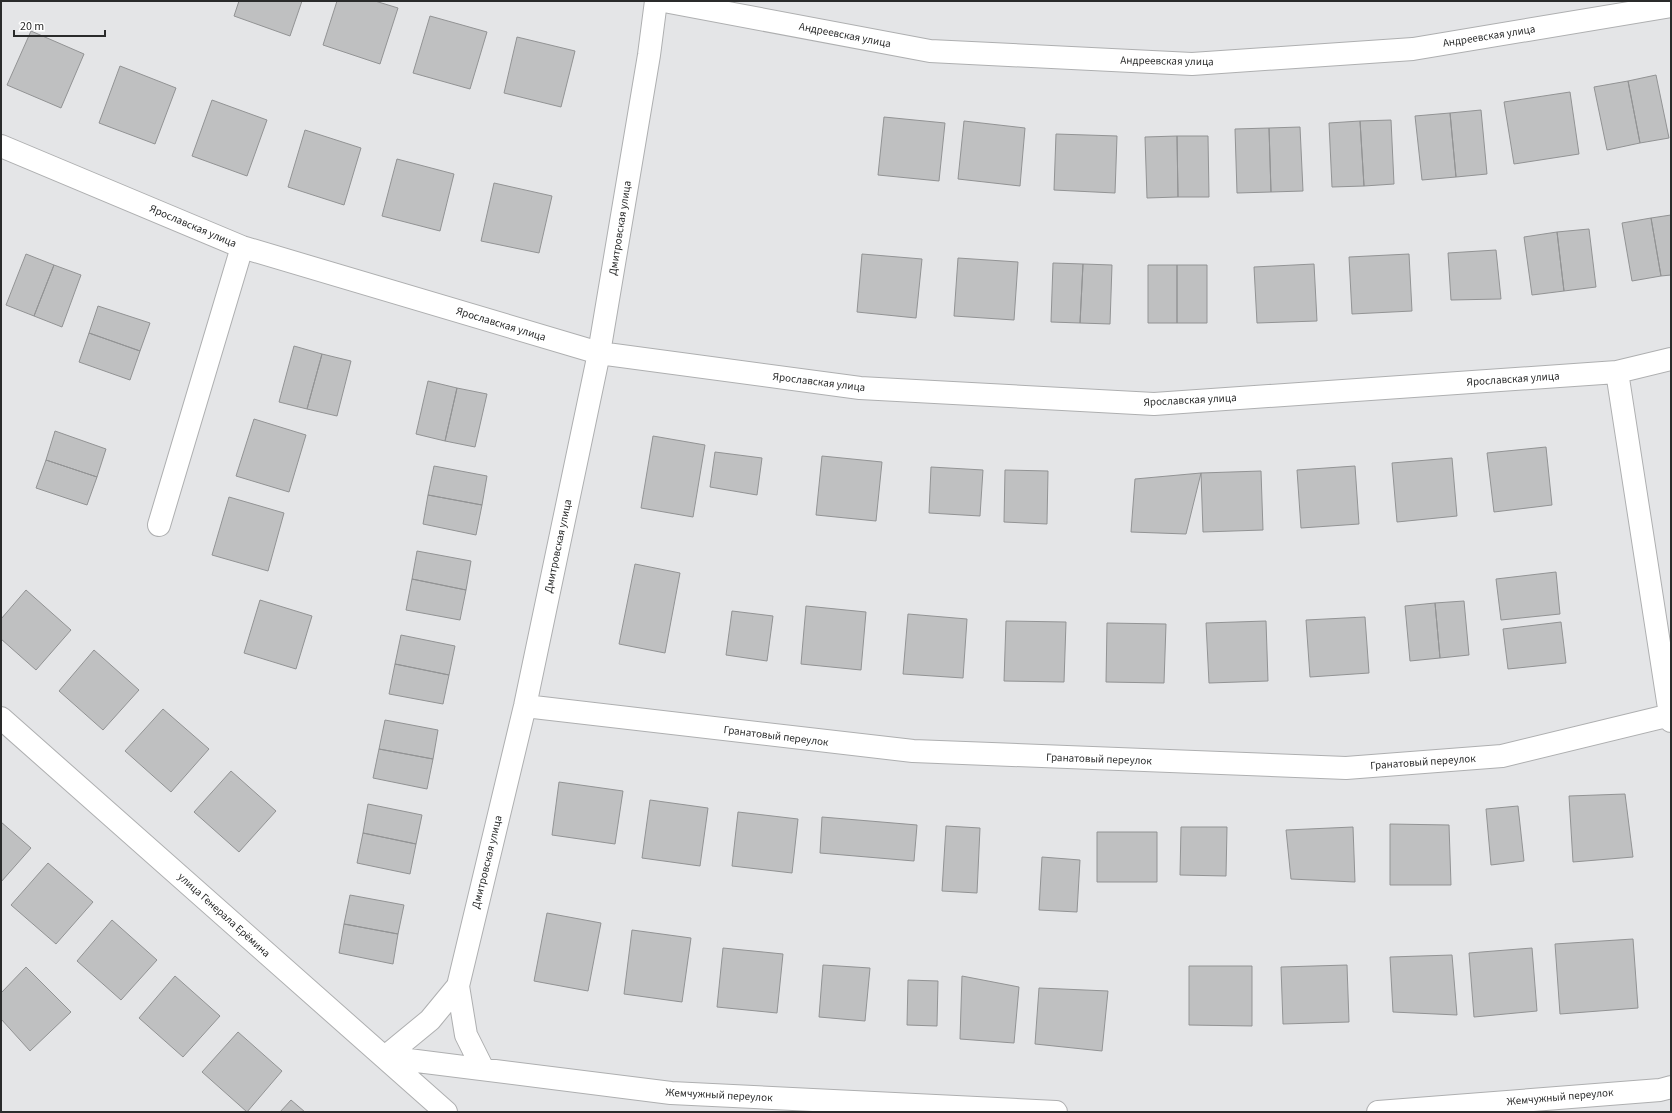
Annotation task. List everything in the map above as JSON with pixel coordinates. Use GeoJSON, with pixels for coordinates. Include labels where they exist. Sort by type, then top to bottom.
{"type":"FeatureCollection","features":[{"type":"Feature","properties":{"kind":"street","name":"Дмитровская улица"},"geometry":{"type":"LineString","coordinates":[[385,1057],[430,1020],[458,986],[525,706],[599,353],[649,55],[656,1]]}},
{"type":"Feature","properties":{"kind":"street","name":"Андреевская улица"},"geometry":{"type":"LineString","coordinates":[[664,1],[930,52],[1192,64],[1413,49],[1671,6]]}},
{"type":"Feature","properties":{"kind":"street","name":"Ярославская улица"},"geometry":{"type":"LineString","coordinates":[[1,146],[242,247],[599,353],[860,388],[1154,404],[1617,372],[1671,359]]}},
{"type":"Feature","properties":{"kind":"street"},"geometry":{"type":"LineString","coordinates":[[160,525],[242,247]]}},
{"type":"Feature","properties":{"kind":"street"},"geometry":{"type":"LineString","coordinates":[[1617,372],[1671,717]]}},
{"type":"Feature","properties":{"kind":"street","name":"Гранатовый переулок"},"geometry":{"type":"LineString","coordinates":[[525,706],[913,751],[1346,768],[1502,756],[1671,717]]}},
{"type":"Feature","properties":{"kind":"street","name":"улица Генерала Ерёмина"},"geometry":{"type":"LineString","coordinates":[[1,718],[446,1112]]}},
{"type":"Feature","properties":{"kind":"street"},"geometry":{"type":"LineString","coordinates":[[458,986],[466,1036],[483,1069]]}},
{"type":"Feature","properties":{"kind":"street","name":"Жемчужный переулок"},"geometry":{"type":"LineString","coordinates":[[385,1057],[671,1093],[1056,1112]]}},
{"type":"Feature","properties":{"kind":"street","name":"Жемчужный переулок"},"geometry":{"type":"LineString","coordinates":[[1378,1112],[1660,1090],[1671,1087]]}},
{"type":"Feature","properties":{"kind":"building"},"geometry":{"type":"Polygon","coordinates":[[[239,1],[302,1],[290,36],[234,16],[239,1]]]}},
{"type":"Feature","properties":{"kind":"building"},"geometry":{"type":"Polygon","coordinates":[[[337,1],[375,1],[398,8],[380,64],[323,45],[337,1]]]}},
{"type":"Feature","properties":{"kind":"building"},"geometry":{"type":"Polygon","coordinates":[[[430,16],[487,32],[470,89],[413,73],[430,16]]]}},
{"type":"Feature","properties":{"kind":"building"},"geometry":{"type":"Polygon","coordinates":[[[31,31],[84,54],[61,108],[7,85],[31,31]]]}},
{"type":"Feature","properties":{"kind":"building"},"geometry":{"type":"Polygon","coordinates":[[[517,37],[575,51],[561,107],[504,93],[517,37]]]}},
{"type":"Feature","properties":{"kind":"building"},"geometry":{"type":"Polygon","coordinates":[[[120,66],[176,88],[155,144],[99,123],[120,66]]]}},
{"type":"Feature","properties":{"kind":"building"},"geometry":{"type":"Polygon","coordinates":[[[1656,75],[1669,138],[1640,143],[1628,81],[1656,75]]]}},
{"type":"Feature","properties":{"kind":"building"},"geometry":{"type":"Polygon","coordinates":[[[1628,81],[1640,143],[1607,150],[1594,87],[1628,81]]]}},
{"type":"Feature","properties":{"kind":"building"},"geometry":{"type":"Polygon","coordinates":[[[1570,92],[1579,154],[1514,164],[1504,102],[1570,92]]]}},
{"type":"Feature","properties":{"kind":"building"},"geometry":{"type":"Polygon","coordinates":[[[212,100],[267,120],[247,176],[192,156],[212,100]]]}},
{"type":"Feature","properties":{"kind":"building"},"geometry":{"type":"Polygon","coordinates":[[[1481,110],[1487,174],[1456,177],[1450,113],[1481,110]]]}},
{"type":"Feature","properties":{"kind":"building"},"geometry":{"type":"Polygon","coordinates":[[[1450,113],[1456,177],[1422,180],[1415,116],[1450,113]]]}},
{"type":"Feature","properties":{"kind":"building"},"geometry":{"type":"Polygon","coordinates":[[[884,117],[945,123],[939,181],[878,175],[884,117]]]}},
{"type":"Feature","properties":{"kind":"building"},"geometry":{"type":"Polygon","coordinates":[[[1391,120],[1394,184],[1364,186],[1360,121],[1391,120]]]}},
{"type":"Feature","properties":{"kind":"building"},"geometry":{"type":"Polygon","coordinates":[[[964,121],[1025,128],[1020,186],[958,179],[964,121]]]}},
{"type":"Feature","properties":{"kind":"building"},"geometry":{"type":"Polygon","coordinates":[[[1360,121],[1364,186],[1332,187],[1329,123],[1360,121]]]}},
{"type":"Feature","properties":{"kind":"building"},"geometry":{"type":"Polygon","coordinates":[[[1300,127],[1303,191],[1271,192],[1269,128],[1300,127]]]}},
{"type":"Feature","properties":{"kind":"building"},"geometry":{"type":"Polygon","coordinates":[[[1269,128],[1271,192],[1237,193],[1235,129],[1269,128]]]}},
{"type":"Feature","properties":{"kind":"building"},"geometry":{"type":"Polygon","coordinates":[[[305,130],[361,148],[344,205],[288,187],[305,130]]]}},
{"type":"Feature","properties":{"kind":"building"},"geometry":{"type":"Polygon","coordinates":[[[1056,134],[1117,136],[1115,193],[1054,190],[1056,134]]]}},
{"type":"Feature","properties":{"kind":"building"},"geometry":{"type":"Polygon","coordinates":[[[1177,136],[1178,197],[1147,198],[1145,137],[1177,136]]]}},
{"type":"Feature","properties":{"kind":"building"},"geometry":{"type":"Polygon","coordinates":[[[1177,136],[1208,136],[1209,197],[1178,197],[1177,136]]]}},
{"type":"Feature","properties":{"kind":"building"},"geometry":{"type":"Polygon","coordinates":[[[397,159],[454,174],[440,231],[382,216],[397,159]]]}},
{"type":"Feature","properties":{"kind":"building"},"geometry":{"type":"Polygon","coordinates":[[[494,183],[552,196],[539,253],[481,241],[494,183]]]}},
{"type":"Feature","properties":{"kind":"building"},"geometry":{"type":"Polygon","coordinates":[[[1671,215],[1671,275],[1661,276],[1651,218],[1671,215]]]}},
{"type":"Feature","properties":{"kind":"building"},"geometry":{"type":"Polygon","coordinates":[[[1651,218],[1661,276],[1632,281],[1622,223],[1651,218]]]}},
{"type":"Feature","properties":{"kind":"building"},"geometry":{"type":"Polygon","coordinates":[[[1589,229],[1596,287],[1564,291],[1557,232],[1589,229]]]}},
{"type":"Feature","properties":{"kind":"building"},"geometry":{"type":"Polygon","coordinates":[[[1557,232],[1564,291],[1532,295],[1524,237],[1557,232]]]}},
{"type":"Feature","properties":{"kind":"building"},"geometry":{"type":"Polygon","coordinates":[[[1496,250],[1501,299],[1451,300],[1448,253],[1496,250]]]}},
{"type":"Feature","properties":{"kind":"building"},"geometry":{"type":"Polygon","coordinates":[[[26,254],[54,265],[34,316],[6,305],[26,254]]]}},
{"type":"Feature","properties":{"kind":"building"},"geometry":{"type":"Polygon","coordinates":[[[862,254],[922,259],[916,318],[857,312],[862,254]]]}},
{"type":"Feature","properties":{"kind":"building"},"geometry":{"type":"Polygon","coordinates":[[[1409,254],[1412,311],[1352,314],[1349,257],[1409,254]]]}},
{"type":"Feature","properties":{"kind":"building"},"geometry":{"type":"Polygon","coordinates":[[[958,258],[1018,262],[1014,320],[954,316],[958,258]]]}},
{"type":"Feature","properties":{"kind":"building"},"geometry":{"type":"Polygon","coordinates":[[[1053,263],[1083,264],[1080,323],[1051,322],[1053,263]]]}},
{"type":"Feature","properties":{"kind":"building"},"geometry":{"type":"Polygon","coordinates":[[[1083,264],[1112,265],[1110,324],[1080,323],[1083,264]]]}},
{"type":"Feature","properties":{"kind":"building"},"geometry":{"type":"Polygon","coordinates":[[[1314,264],[1317,321],[1257,323],[1254,267],[1314,264]]]}},
{"type":"Feature","properties":{"kind":"building"},"geometry":{"type":"Polygon","coordinates":[[[54,265],[81,275],[62,327],[34,316],[54,265]]]}},
{"type":"Feature","properties":{"kind":"building"},"geometry":{"type":"Polygon","coordinates":[[[1148,265],[1177,265],[1177,323],[1148,323],[1148,265]]]}},
{"type":"Feature","properties":{"kind":"building"},"geometry":{"type":"Polygon","coordinates":[[[1177,265],[1207,265],[1207,323],[1177,323],[1177,265]]]}},
{"type":"Feature","properties":{"kind":"building"},"geometry":{"type":"Polygon","coordinates":[[[98,306],[150,323],[140,351],[89,333],[98,306]]]}},
{"type":"Feature","properties":{"kind":"building"},"geometry":{"type":"Polygon","coordinates":[[[89,333],[140,351],[130,380],[79,362],[89,333]]]}},
{"type":"Feature","properties":{"kind":"building"},"geometry":{"type":"Polygon","coordinates":[[[294,346],[322,354],[307,409],[279,402],[294,346]]]}},
{"type":"Feature","properties":{"kind":"building"},"geometry":{"type":"Polygon","coordinates":[[[322,354],[351,361],[337,416],[307,409],[322,354]]]}},
{"type":"Feature","properties":{"kind":"building"},"geometry":{"type":"Polygon","coordinates":[[[428,381],[457,388],[445,441],[416,434],[428,381]]]}},
{"type":"Feature","properties":{"kind":"building"},"geometry":{"type":"Polygon","coordinates":[[[457,388],[487,394],[475,447],[445,441],[457,388]]]}},
{"type":"Feature","properties":{"kind":"building"},"geometry":{"type":"Polygon","coordinates":[[[254,419],[306,435],[289,492],[236,476],[254,419]]]}},
{"type":"Feature","properties":{"kind":"building"},"geometry":{"type":"Polygon","coordinates":[[[55,431],[106,449],[97,477],[46,460],[55,431]]]}},
{"type":"Feature","properties":{"kind":"building"},"geometry":{"type":"Polygon","coordinates":[[[653,436],[705,445],[693,517],[641,508],[653,436]]]}},
{"type":"Feature","properties":{"kind":"building"},"geometry":{"type":"Polygon","coordinates":[[[1546,447],[1552,505],[1494,512],[1487,453],[1546,447]]]}},
{"type":"Feature","properties":{"kind":"building"},"geometry":{"type":"Polygon","coordinates":[[[715,452],[762,458],[757,495],[710,487],[715,452]]]}},
{"type":"Feature","properties":{"kind":"building"},"geometry":{"type":"Polygon","coordinates":[[[822,456],[882,462],[876,521],[816,515],[822,456]]]}},
{"type":"Feature","properties":{"kind":"building"},"geometry":{"type":"Polygon","coordinates":[[[1452,458],[1457,516],[1397,522],[1392,463],[1452,458]]]}},
{"type":"Feature","properties":{"kind":"building"},"geometry":{"type":"Polygon","coordinates":[[[46,460],[97,477],[87,505],[36,488],[46,460]]]}},
{"type":"Feature","properties":{"kind":"building"},"geometry":{"type":"Polygon","coordinates":[[[434,466],[487,476],[482,505],[428,495],[434,466]]]}},
{"type":"Feature","properties":{"kind":"building"},"geometry":{"type":"Polygon","coordinates":[[[1355,466],[1359,524],[1301,528],[1297,470],[1355,466]]]}},
{"type":"Feature","properties":{"kind":"building"},"geometry":{"type":"Polygon","coordinates":[[[931,467],[983,470],[980,516],[929,513],[931,467]]]}},
{"type":"Feature","properties":{"kind":"building"},"geometry":{"type":"Polygon","coordinates":[[[1005,470],[1048,471],[1047,524],[1004,522],[1005,470]]]}},
{"type":"Feature","properties":{"kind":"building"},"geometry":{"type":"Polygon","coordinates":[[[1261,471],[1263,530],[1203,532],[1201,473],[1261,471]]]}},
{"type":"Feature","properties":{"kind":"building"},"geometry":{"type":"Polygon","coordinates":[[[1201,473],[1186,534],[1131,532],[1135,479],[1201,473]]]}},
{"type":"Feature","properties":{"kind":"building"},"geometry":{"type":"Polygon","coordinates":[[[428,495],[482,505],[476,535],[423,524],[428,495]]]}},
{"type":"Feature","properties":{"kind":"building"},"geometry":{"type":"Polygon","coordinates":[[[229,497],[284,513],[268,571],[212,555],[229,497]]]}},
{"type":"Feature","properties":{"kind":"building"},"geometry":{"type":"Polygon","coordinates":[[[417,551],[471,561],[466,590],[412,579],[417,551]]]}},
{"type":"Feature","properties":{"kind":"building"},"geometry":{"type":"Polygon","coordinates":[[[635,564],[680,573],[665,653],[619,644],[635,564]]]}},
{"type":"Feature","properties":{"kind":"building"},"geometry":{"type":"Polygon","coordinates":[[[1556,572],[1560,614],[1501,620],[1496,579],[1556,572]]]}},
{"type":"Feature","properties":{"kind":"building"},"geometry":{"type":"Polygon","coordinates":[[[412,579],[466,590],[460,620],[406,610],[412,579]]]}},
{"type":"Feature","properties":{"kind":"building"},"geometry":{"type":"Polygon","coordinates":[[[26,590],[71,630],[36,670],[1,639],[1,619],[26,590]]]}},
{"type":"Feature","properties":{"kind":"building"},"geometry":{"type":"Polygon","coordinates":[[[260,600],[312,616],[296,669],[244,653],[260,600]]]}},
{"type":"Feature","properties":{"kind":"building"},"geometry":{"type":"Polygon","coordinates":[[[1464,601],[1469,655],[1440,658],[1435,603],[1464,601]]]}},
{"type":"Feature","properties":{"kind":"building"},"geometry":{"type":"Polygon","coordinates":[[[1435,603],[1440,658],[1410,661],[1405,606],[1435,603]]]}},
{"type":"Feature","properties":{"kind":"building"},"geometry":{"type":"Polygon","coordinates":[[[806,606],[866,612],[861,670],[801,664],[806,606]]]}},
{"type":"Feature","properties":{"kind":"building"},"geometry":{"type":"Polygon","coordinates":[[[732,611],[773,616],[767,661],[726,655],[732,611]]]}},
{"type":"Feature","properties":{"kind":"building"},"geometry":{"type":"Polygon","coordinates":[[[908,614],[967,619],[963,678],[903,674],[908,614]]]}},
{"type":"Feature","properties":{"kind":"building"},"geometry":{"type":"Polygon","coordinates":[[[1365,617],[1369,673],[1310,677],[1306,620],[1365,617]]]}},
{"type":"Feature","properties":{"kind":"building"},"geometry":{"type":"Polygon","coordinates":[[[1006,621],[1066,622],[1064,682],[1004,681],[1006,621]]]}},
{"type":"Feature","properties":{"kind":"building"},"geometry":{"type":"Polygon","coordinates":[[[1266,621],[1268,681],[1209,683],[1206,623],[1266,621]]]}},
{"type":"Feature","properties":{"kind":"building"},"geometry":{"type":"Polygon","coordinates":[[[1561,622],[1566,663],[1508,669],[1503,629],[1561,622]]]}},
{"type":"Feature","properties":{"kind":"building"},"geometry":{"type":"Polygon","coordinates":[[[1107,623],[1166,624],[1164,683],[1106,682],[1107,623]]]}},
{"type":"Feature","properties":{"kind":"building"},"geometry":{"type":"Polygon","coordinates":[[[401,635],[455,646],[449,675],[395,664],[401,635]]]}},
{"type":"Feature","properties":{"kind":"building"},"geometry":{"type":"Polygon","coordinates":[[[94,650],[139,690],[103,730],[59,691],[94,650]]]}},
{"type":"Feature","properties":{"kind":"building"},"geometry":{"type":"Polygon","coordinates":[[[395,664],[449,675],[443,704],[389,694],[395,664]]]}},
{"type":"Feature","properties":{"kind":"building"},"geometry":{"type":"Polygon","coordinates":[[[163,709],[209,749],[171,792],[125,751],[163,709]]]}},
{"type":"Feature","properties":{"kind":"building"},"geometry":{"type":"Polygon","coordinates":[[[385,720],[438,730],[433,759],[379,749],[385,720]]]}},
{"type":"Feature","properties":{"kind":"building"},"geometry":{"type":"Polygon","coordinates":[[[379,749],[433,759],[427,789],[373,778],[379,749]]]}},
{"type":"Feature","properties":{"kind":"building"},"geometry":{"type":"Polygon","coordinates":[[[231,771],[276,811],[239,852],[194,812],[231,771]]]}},
{"type":"Feature","properties":{"kind":"building"},"geometry":{"type":"Polygon","coordinates":[[[559,782],[623,791],[615,844],[552,835],[559,782]]]}},
{"type":"Feature","properties":{"kind":"building"},"geometry":{"type":"Polygon","coordinates":[[[1625,794],[1633,857],[1573,862],[1569,796],[1625,794]]]}},
{"type":"Feature","properties":{"kind":"building"},"geometry":{"type":"Polygon","coordinates":[[[650,800],[708,808],[700,866],[642,858],[650,800]]]}},
{"type":"Feature","properties":{"kind":"building"},"geometry":{"type":"Polygon","coordinates":[[[368,804],[422,815],[416,844],[363,833],[368,804]]]}},
{"type":"Feature","properties":{"kind":"building"},"geometry":{"type":"Polygon","coordinates":[[[1518,806],[1524,861],[1491,865],[1486,809],[1518,806]]]}},
{"type":"Feature","properties":{"kind":"building"},"geometry":{"type":"Polygon","coordinates":[[[738,812],[798,819],[792,873],[732,866],[738,812]]]}},
{"type":"Feature","properties":{"kind":"building"},"geometry":{"type":"Polygon","coordinates":[[[822,817],[917,825],[914,861],[820,853],[822,817]]]}},
{"type":"Feature","properties":{"kind":"building"},"geometry":{"type":"Polygon","coordinates":[[[1,822],[31,848],[1,882],[1,822]]]}},
{"type":"Feature","properties":{"kind":"building"},"geometry":{"type":"Polygon","coordinates":[[[1390,824],[1449,825],[1451,885],[1390,885],[1390,824]]]}},
{"type":"Feature","properties":{"kind":"building"},"geometry":{"type":"Polygon","coordinates":[[[946,826],[980,828],[977,893],[942,891],[946,826]]]}},
{"type":"Feature","properties":{"kind":"building"},"geometry":{"type":"Polygon","coordinates":[[[1181,827],[1227,827],[1226,876],[1180,875],[1181,827]]]}},
{"type":"Feature","properties":{"kind":"building"},"geometry":{"type":"Polygon","coordinates":[[[1353,827],[1355,882],[1291,879],[1286,830],[1353,827]]]}},
{"type":"Feature","properties":{"kind":"building"},"geometry":{"type":"Polygon","coordinates":[[[1097,832],[1157,832],[1157,882],[1097,882],[1097,832]]]}},
{"type":"Feature","properties":{"kind":"building"},"geometry":{"type":"Polygon","coordinates":[[[363,833],[416,844],[410,874],[357,863],[363,833]]]}},
{"type":"Feature","properties":{"kind":"building"},"geometry":{"type":"Polygon","coordinates":[[[1042,857],[1080,860],[1077,912],[1039,910],[1042,857]]]}},
{"type":"Feature","properties":{"kind":"building"},"geometry":{"type":"Polygon","coordinates":[[[48,863],[93,902],[56,944],[11,905],[48,863]]]}},
{"type":"Feature","properties":{"kind":"building"},"geometry":{"type":"Polygon","coordinates":[[[350,895],[404,905],[398,934],[344,924],[350,895]]]}},
{"type":"Feature","properties":{"kind":"building"},"geometry":{"type":"Polygon","coordinates":[[[547,913],[601,923],[588,991],[534,981],[547,913]]]}},
{"type":"Feature","properties":{"kind":"building"},"geometry":{"type":"Polygon","coordinates":[[[112,920],[157,960],[121,1000],[77,961],[112,920]]]}},
{"type":"Feature","properties":{"kind":"building"},"geometry":{"type":"Polygon","coordinates":[[[344,924],[398,934],[393,964],[339,953],[344,924]]]}},
{"type":"Feature","properties":{"kind":"building"},"geometry":{"type":"Polygon","coordinates":[[[632,930],[691,938],[682,1002],[624,994],[632,930]]]}},
{"type":"Feature","properties":{"kind":"building"},"geometry":{"type":"Polygon","coordinates":[[[1633,939],[1638,1008],[1560,1014],[1555,944],[1633,939]]]}},
{"type":"Feature","properties":{"kind":"building"},"geometry":{"type":"Polygon","coordinates":[[[723,948],[783,954],[777,1013],[717,1007],[723,948]]]}},
{"type":"Feature","properties":{"kind":"building"},"geometry":{"type":"Polygon","coordinates":[[[1532,948],[1537,1011],[1474,1017],[1469,953],[1532,948]]]}},
{"type":"Feature","properties":{"kind":"building"},"geometry":{"type":"Polygon","coordinates":[[[1452,955],[1457,1015],[1393,1012],[1390,957],[1452,955]]]}},
{"type":"Feature","properties":{"kind":"building"},"geometry":{"type":"Polygon","coordinates":[[[823,965],[870,968],[865,1021],[819,1017],[823,965]]]}},
{"type":"Feature","properties":{"kind":"building"},"geometry":{"type":"Polygon","coordinates":[[[1347,965],[1349,1022],[1283,1024],[1281,967],[1347,965]]]}},
{"type":"Feature","properties":{"kind":"building"},"geometry":{"type":"Polygon","coordinates":[[[1189,966],[1252,966],[1252,1026],[1189,1025],[1189,966]]]}},
{"type":"Feature","properties":{"kind":"building"},"geometry":{"type":"Polygon","coordinates":[[[26,967],[71,1012],[30,1051],[1,1019],[1,993],[26,967]]]}},
{"type":"Feature","properties":{"kind":"building"},"geometry":{"type":"Polygon","coordinates":[[[175,976],[220,1016],[183,1057],[139,1018],[175,976]]]}},
{"type":"Feature","properties":{"kind":"building"},"geometry":{"type":"Polygon","coordinates":[[[962,976],[1019,987],[1014,1043],[960,1039],[962,976]]]}},
{"type":"Feature","properties":{"kind":"building"},"geometry":{"type":"Polygon","coordinates":[[[908,980],[938,981],[937,1026],[907,1025],[908,980]]]}},
{"type":"Feature","properties":{"kind":"building"},"geometry":{"type":"Polygon","coordinates":[[[1039,988],[1108,991],[1102,1051],[1035,1044],[1039,988]]]}},
{"type":"Feature","properties":{"kind":"building"},"geometry":{"type":"Polygon","coordinates":[[[238,1032],[282,1071],[247,1112],[202,1072],[238,1032]]]}},
{"type":"Feature","properties":{"kind":"building"},"geometry":{"type":"Polygon","coordinates":[[[291,1100],[305,1112],[280,1112],[291,1100]]]}}]}
